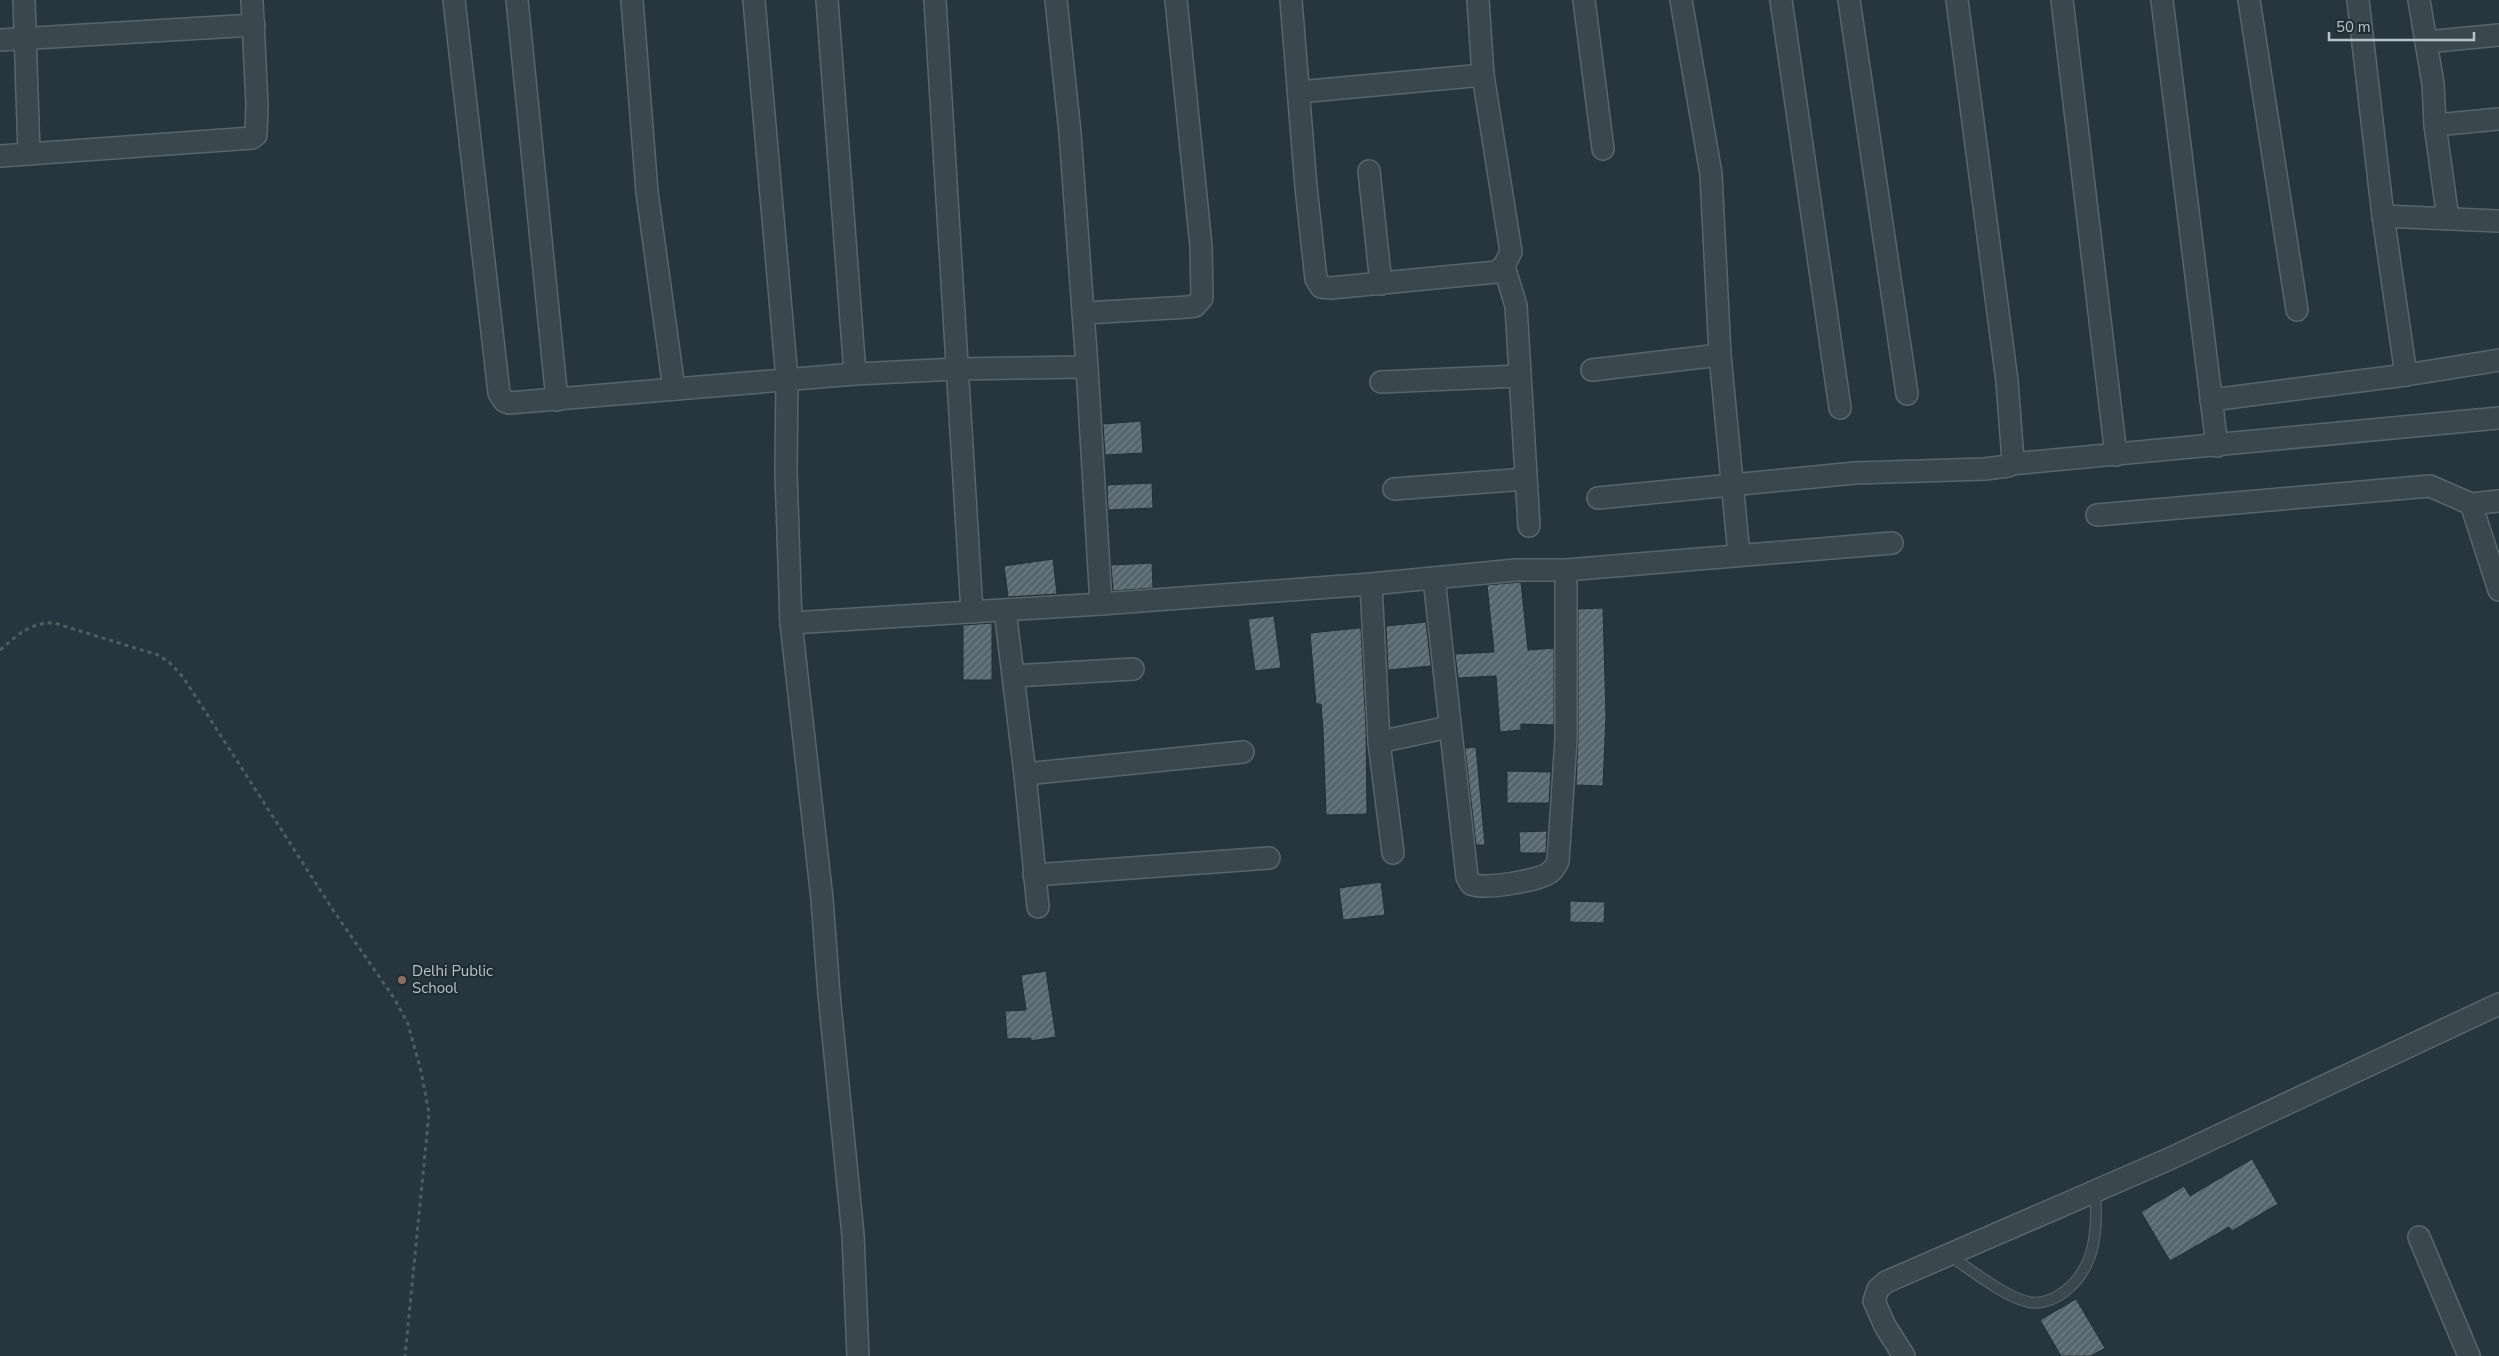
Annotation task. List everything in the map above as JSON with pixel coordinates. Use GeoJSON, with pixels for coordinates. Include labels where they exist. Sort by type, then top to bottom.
{"type":"FeatureCollection","features":[{"type":"Feature","properties":{"kind":"street"},"geometry":{"type":"LineString","coordinates":[[24,0],[29,154]]}},
{"type":"Feature","properties":{"kind":"street"},"geometry":{"type":"LineString","coordinates":[[0,156],[252,138],[256,135],[257,105],[252,0]]}},
{"type":"Feature","properties":{"kind":"street"},"geometry":{"type":"LineString","coordinates":[[454,0],[499,394],[504,401],[509,403],[557,400],[856,374],[957,369],[1087,367]]}},
{"type":"Feature","properties":{"kind":"street"},"geometry":{"type":"LineString","coordinates":[[517,0],[557,400]]}},
{"type":"Feature","properties":{"kind":"street"},"geometry":{"type":"LineString","coordinates":[[632,0],[647,192],[674,389]]}},
{"type":"Feature","properties":{"kind":"street"},"geometry":{"type":"LineString","coordinates":[[754,0],[787,380],[786,472],[791,623],[822,899],[829,994],[853,1235],[858,1356]]}},
{"type":"Feature","properties":{"kind":"street"},"geometry":{"type":"LineString","coordinates":[[826,0],[856,374]]}},
{"type":"Feature","properties":{"kind":"street"},"geometry":{"type":"LineString","coordinates":[[935,0],[972,612]]}},
{"type":"Feature","properties":{"kind":"street"},"geometry":{"type":"LineString","coordinates":[[1056,0],[1070,133],[1085,313],[1101,604]]}},
{"type":"Feature","properties":{"kind":"street"},"geometry":{"type":"LineString","coordinates":[[1085,313],[1188,307],[1195,306],[1202,298],[1201,246],[1176,0]]}},
{"type":"Feature","properties":{"kind":"street"},"geometry":{"type":"LineString","coordinates":[[1291,0],[1306,187],[1317,284],[1331,288],[1496,272],[1504,266],[1511,252],[1483,75],[1478,0]]}},
{"type":"Feature","properties":{"kind":"street"},"geometry":{"type":"LineString","coordinates":[[1584,0],[1603,149]]}},
{"type":"Feature","properties":{"kind":"street"},"geometry":{"type":"LineString","coordinates":[[1681,0],[1711,174],[1720,355],[1738,555]]}},
{"type":"Feature","properties":{"kind":"street"},"geometry":{"type":"LineString","coordinates":[[1782,0],[1840,408]]}},
{"type":"Feature","properties":{"kind":"street"},"geometry":{"type":"LineString","coordinates":[[1849,0],[1907,394]]}},
{"type":"Feature","properties":{"kind":"street"},"geometry":{"type":"LineString","coordinates":[[1957,0],[2007,381],[2014,458],[2011,464]]}},
{"type":"Feature","properties":{"kind":"street"},"geometry":{"type":"LineString","coordinates":[[2062,0],[2116,455]]}},
{"type":"Feature","properties":{"kind":"street"},"geometry":{"type":"LineString","coordinates":[[2162,0],[2217,446]]}},
{"type":"Feature","properties":{"kind":"street"},"geometry":{"type":"LineString","coordinates":[[2249,0],[2297,310]]}},
{"type":"Feature","properties":{"kind":"street"},"geometry":{"type":"LineString","coordinates":[[2358,0],[2383,216],[2406,375]]}},
{"type":"Feature","properties":{"kind":"street"},"geometry":{"type":"LineString","coordinates":[[2419,0],[2433,84],[2435,125],[2448,219]]}},
{"type":"Feature","properties":{"kind":"street"},"geometry":{"type":"LineString","coordinates":[[0,40],[254,25]]}},
{"type":"Feature","properties":{"kind":"street"},"geometry":{"type":"LineString","coordinates":[[2426,42],[2499,35]]}},
{"type":"Feature","properties":{"kind":"street"},"geometry":{"type":"LineString","coordinates":[[1298,92],[1483,75]]}},
{"type":"Feature","properties":{"kind":"street"},"geometry":{"type":"LineString","coordinates":[[2435,125],[2499,119]]}},
{"type":"Feature","properties":{"kind":"street"},"geometry":{"type":"LineString","coordinates":[[1369,171],[1381,284]]}},
{"type":"Feature","properties":{"kind":"street"},"geometry":{"type":"LineString","coordinates":[[2383,216],[2499,221]]}},
{"type":"Feature","properties":{"kind":"street"},"geometry":{"type":"LineString","coordinates":[[1504,266],[1516,306],[1529,526]]}},
{"type":"Feature","properties":{"kind":"street"},"geometry":{"type":"LineString","coordinates":[[1592,370],[1720,355]]}},
{"type":"Feature","properties":{"kind":"street"},"geometry":{"type":"LineString","coordinates":[[2211,400],[2406,375],[2499,360]]}},
{"type":"Feature","properties":{"kind":"street"},"geometry":{"type":"LineString","coordinates":[[1381,382],[1520,376]]}},
{"type":"Feature","properties":{"kind":"street"},"geometry":{"type":"LineString","coordinates":[[1598,498],[1862,473],[1985,469],[2011,464],[2499,418]]}},
{"type":"Feature","properties":{"kind":"street"},"geometry":{"type":"LineString","coordinates":[[1394,489],[1526,480]]}},
{"type":"Feature","properties":{"kind":"street"},"geometry":{"type":"LineString","coordinates":[[2097,515],[2430,486],[2471,504],[2499,501]]}},
{"type":"Feature","properties":{"kind":"street"},"geometry":{"type":"LineString","coordinates":[[2471,504],[2499,590]]}},
{"type":"Feature","properties":{"kind":"street"},"geometry":{"type":"LineString","coordinates":[[791,623],[1101,604],[1371,584],[1516,570],[1566,570],[1892,543]]}},
{"type":"Feature","properties":{"kind":"street"},"geometry":{"type":"LineString","coordinates":[[1434,578],[1467,877],[1471,884],[1485,887],[1550,873],[1558,861],[1566,739],[1566,570]]}},
{"type":"Feature","properties":{"kind":"street"},"geometry":{"type":"LineString","coordinates":[[1371,584],[1379,742],[1393,853]]}},
{"type":"Feature","properties":{"kind":"street"},"geometry":{"type":"LineString","coordinates":[[1005,610],[1025,774],[1038,907]]}},
{"type":"Feature","properties":{"kind":"street"},"geometry":{"type":"LineString","coordinates":[[1014,676],[1133,669]]}},
{"type":"Feature","properties":{"kind":"street"},"geometry":{"type":"LineString","coordinates":[[1379,742],[1449,727]]}},
{"type":"Feature","properties":{"kind":"street"},"geometry":{"type":"LineString","coordinates":[[1025,774],[1243,752]]}},
{"type":"Feature","properties":{"kind":"street"},"geometry":{"type":"LineString","coordinates":[[1034,875],[1269,858]]}},
{"type":"Feature","properties":{"kind":"street"},"geometry":{"type":"LineString","coordinates":[[1904,1356],[1877,1312],[1874,1301],[1878,1289],[1886,1282],[1950,1256],[2169,1159],[2499,1004]]}},
{"type":"Feature","properties":{"kind":"street"},"geometry":{"type":"LineString","coordinates":[[2419,1237],[2469,1356]]}},
{"type":"Feature","properties":{"kind":"lane"},"geometry":{"type":"LineString","coordinates":[[1950,1256],[1991,1283],[2029,1302],[2046,1301],[2058,1297],[2072,1286],[2087,1266],[2097,1219],[2096,1192]]}},
{"type":"Feature","properties":{"kind":"path"},"geometry":{"type":"LineString","coordinates":[[0,650],[26,628],[40,623],[54,623],[158,654],[170,663],[183,676],[333,910],[394,998],[408,1024],[421,1071],[429,1113],[405,1356]]}},
{"type":"Feature","properties":{"kind":"building"},"geometry":{"type":"Polygon","coordinates":[[[1141,421],[1143,453],[1105,455],[1103,424],[1141,421]]]}},
{"type":"Feature","properties":{"kind":"building"},"geometry":{"type":"Polygon","coordinates":[[[1152,483],[1153,508],[1108,510],[1107,485],[1152,483]]]}},
{"type":"Feature","properties":{"kind":"building"},"geometry":{"type":"Polygon","coordinates":[[[1053,559],[1057,594],[1008,597],[1004,566],[1053,559]]]}},
{"type":"Feature","properties":{"kind":"building"},"geometry":{"type":"Polygon","coordinates":[[[1152,563],[1153,588],[1113,591],[1111,565],[1152,563]]]}},
{"type":"Feature","properties":{"kind":"building"},"geometry":{"type":"Polygon","coordinates":[[[1521,582],[1528,650],[1554,648],[1554,725],[1521,724],[1521,730],[1500,732],[1496,676],[1458,678],[1455,654],[1494,652],[1487,585],[1521,582]]]}},
{"type":"Feature","properties":{"kind":"building"},"geometry":{"type":"Polygon","coordinates":[[[1603,608],[1606,716],[1603,786],[1576,785],[1578,609],[1603,608]]]}},
{"type":"Feature","properties":{"kind":"building"},"geometry":{"type":"Polygon","coordinates":[[[1274,616],[1281,668],[1255,671],[1248,619],[1274,616]]]}},
{"type":"Feature","properties":{"kind":"building"},"geometry":{"type":"Polygon","coordinates":[[[1426,622],[1431,666],[1388,670],[1386,626],[1426,622]]]}},
{"type":"Feature","properties":{"kind":"building"},"geometry":{"type":"Polygon","coordinates":[[[992,623],[992,680],[963,680],[963,625],[992,623]]]}},
{"type":"Feature","properties":{"kind":"building"},"geometry":{"type":"Polygon","coordinates":[[[1361,629],[1366,729],[1367,814],[1326,815],[1321,704],[1316,704],[1310,633],[1361,629]]]}},
{"type":"Feature","properties":{"kind":"building"},"geometry":{"type":"Polygon","coordinates":[[[1476,747],[1485,845],[1476,845],[1465,748],[1476,747]]]}},
{"type":"Feature","properties":{"kind":"building"},"geometry":{"type":"Polygon","coordinates":[[[1507,771],[1551,772],[1549,803],[1507,803],[1507,771]]]}},
{"type":"Feature","properties":{"kind":"building"},"geometry":{"type":"Polygon","coordinates":[[[1547,831],[1546,853],[1520,853],[1519,832],[1547,831]]]}},
{"type":"Feature","properties":{"kind":"building"},"geometry":{"type":"Polygon","coordinates":[[[1381,882],[1385,915],[1343,920],[1339,888],[1381,882]]]}},
{"type":"Feature","properties":{"kind":"building"},"geometry":{"type":"Polygon","coordinates":[[[1570,901],[1605,902],[1604,923],[1570,922],[1570,901]]]}},
{"type":"Feature","properties":{"kind":"building"},"geometry":{"type":"Polygon","coordinates":[[[1046,971],[1056,1037],[1031,1041],[1031,1038],[1007,1039],[1005,1011],[1026,1010],[1021,975],[1046,971]]]}},
{"type":"Feature","properties":{"kind":"building"},"geometry":{"type":"Polygon","coordinates":[[[2252,1159],[2278,1204],[2232,1231],[2229,1227],[2170,1261],[2141,1212],[2184,1186],[2190,1196],[2252,1159]]]}},
{"type":"Feature","properties":{"kind":"building"},"geometry":{"type":"Polygon","coordinates":[[[2076,1299],[2105,1348],[2091,1356],[2061,1356],[2040,1320],[2076,1299]]]}},
{"type":"Feature","properties":{"kind":"place","name":"Delhi Public School"},"geometry":{"type":"Point","coordinates":[402,980]}}]}
